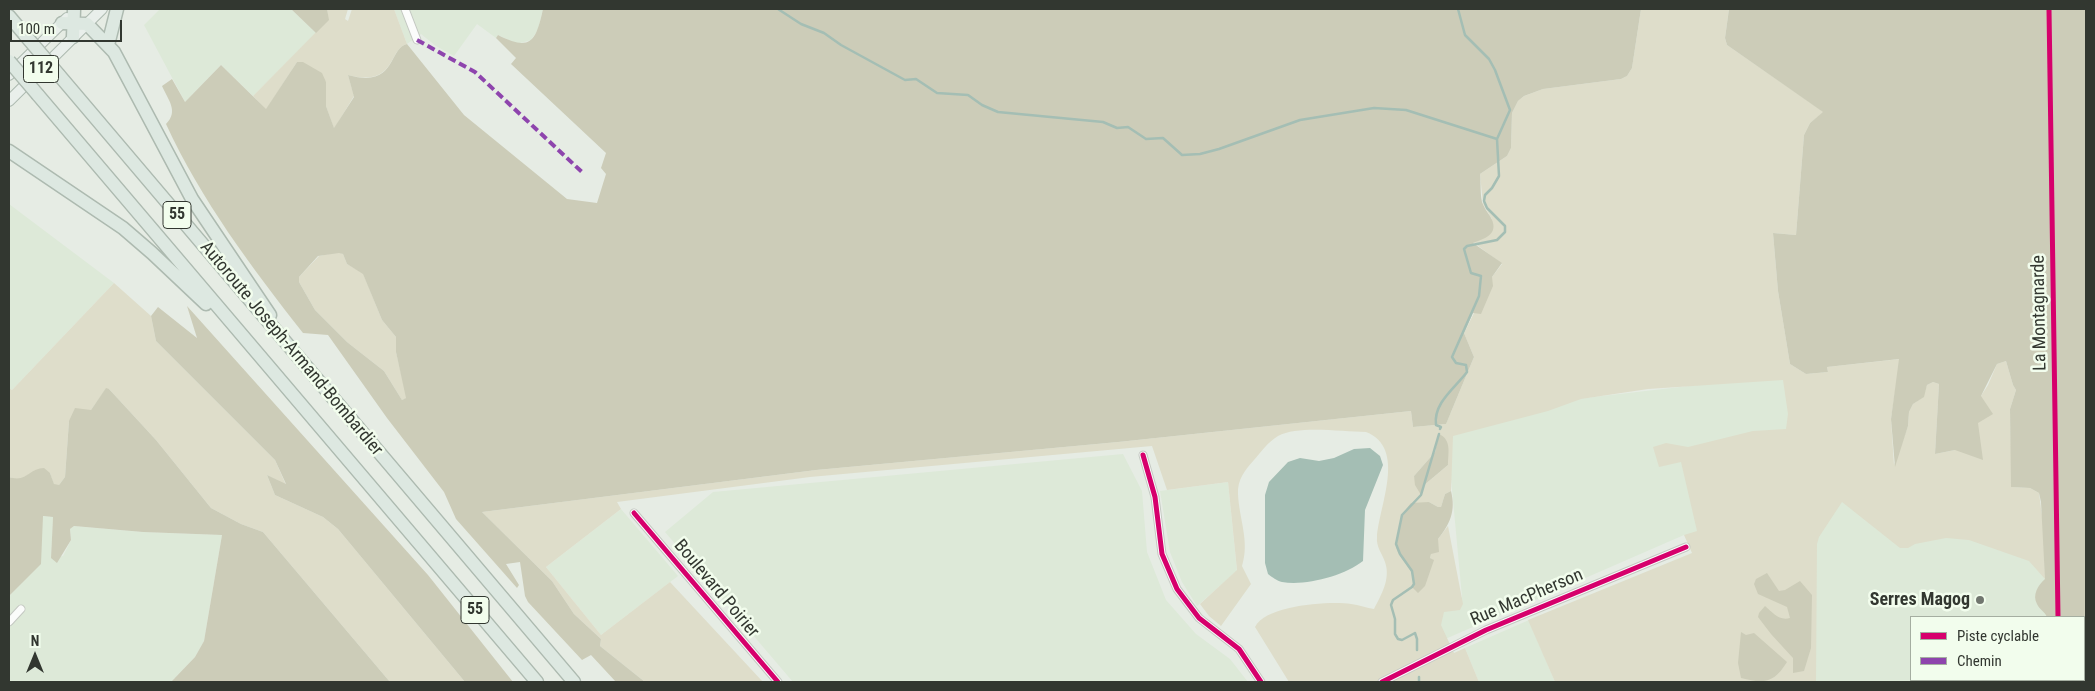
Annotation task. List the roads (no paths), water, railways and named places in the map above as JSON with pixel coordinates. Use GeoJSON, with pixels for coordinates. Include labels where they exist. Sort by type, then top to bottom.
{"type":"FeatureCollection","features":[{"type":"Feature","properties":{"kind":"highway"},"geometry":{"type":"LineString","coordinates":[[73,37],[75,9]]}},
{"type":"Feature","properties":{"kind":"highway"},"geometry":{"type":"LineString","coordinates":[[108,45],[117,9]]}},
{"type":"Feature","properties":{"kind":"highway","name":"Autoroute Joseph-Armand-Bombardier"},"geometry":{"type":"LineString","coordinates":[[9,16],[574,682]]}},
{"type":"Feature","properties":{"kind":"highway"},"geometry":{"type":"LineString","coordinates":[[74,23],[108,45],[124,69],[192,199],[296,355]]}},
{"type":"Feature","properties":{"kind":"highway","name":"Autoroute Joseph-Armand-Bombardier"},"geometry":{"type":"LineString","coordinates":[[9,61],[537,682]]}},
{"type":"Feature","properties":{"kind":"highway"},"geometry":{"type":"LineString","coordinates":[[9,151],[130,234],[249,343]]}},
{"type":"Feature","properties":{"kind":"main road","name":"112"},"geometry":{"type":"LineString","coordinates":[[9,75],[74,23],[102,9]]}},
{"type":"Feature","properties":{"kind":"main road","name":"112"},"geometry":{"type":"LineString","coordinates":[[9,101],[73,37]]}},
{"type":"Feature","properties":{"kind":"street"},"geometry":{"type":"LineString","coordinates":[[405,9],[417,40]]}},
{"type":"Feature","properties":{"kind":"street"},"geometry":{"type":"LineString","coordinates":[[1143,455],[1155,497],[1162,554],[1177,589],[1199,618],[1239,649],[1261,682]]}},
{"type":"Feature","properties":{"kind":"street","name":"Boulevard Poirier"},"geometry":{"type":"LineString","coordinates":[[634,513],[778,682]]}},
{"type":"Feature","properties":{"kind":"street","name":"Rue MacPherson"},"geometry":{"type":"LineString","coordinates":[[1382,682],[1486,630],[1686,547]]}},
{"type":"Feature","properties":{"kind":"street"},"geometry":{"type":"LineString","coordinates":[[9,622],[21,609]]}},
{"type":"Feature","properties":{"kind":"waterway"},"geometry":{"type":"LineString","coordinates":[[778,9],[801,24],[824,33],[841,45],[905,80],[916,79],[937,93],[968,95],[982,105],[998,112],[1103,122],[1117,128],[1128,127],[1146,139],[1163,138],[1182,155],[1200,154],[1219,149],[1300,120],[1374,108],[1406,110],[1497,139]]}},
{"type":"Feature","properties":{"kind":"waterway"},"geometry":{"type":"LineString","coordinates":[[1440,429],[1441,427],[1436,425],[1436,417],[1441,403],[1467,372],[1466,365],[1456,363],[1452,357],[1479,296],[1481,276],[1471,273],[1464,249],[1467,246],[1497,240],[1505,232],[1505,226],[1487,208],[1484,201],[1485,195],[1499,176],[1497,139],[1510,110],[1489,59],[1465,35],[1458,9]]}},
{"type":"Feature","properties":{"kind":"waterway"},"geometry":{"type":"LineString","coordinates":[[1417,650],[1415,633],[1402,640],[1398,639],[1395,634],[1395,619],[1391,605],[1393,600],[1414,584],[1412,571],[1400,554],[1396,544],[1402,515],[1421,495],[1439,434]]}},
{"type":"Feature","properties":{"kind":"waterway"},"geometry":{"type":"LineString","coordinates":[[1419,677],[1419,682]]}},
{"type":"Feature","properties":{"kind":"place","name":"Serres Magog"},"geometry":{"type":"Point","coordinates":[1980,600]}}]}
